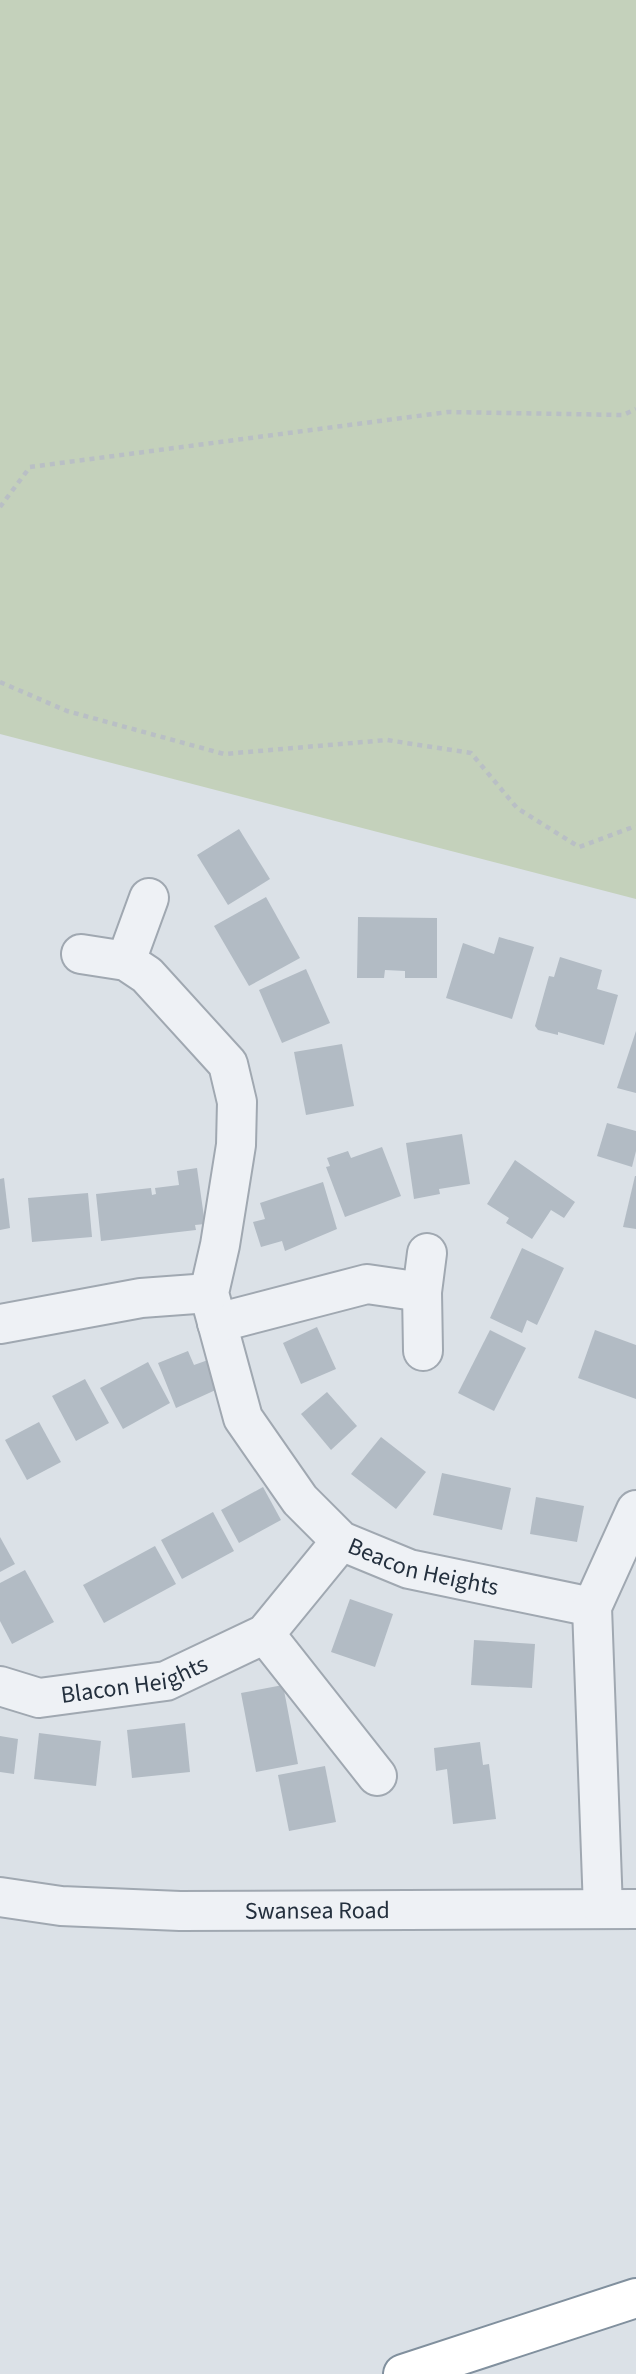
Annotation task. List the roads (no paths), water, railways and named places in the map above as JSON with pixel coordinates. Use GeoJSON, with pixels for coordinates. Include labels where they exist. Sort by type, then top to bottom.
{"type":"FeatureCollection","features":[{"type":"Feature","properties":{"kind":"highway"},"geometry":{"type":"LineString","coordinates":[[403,2374],[636,2298]]}},
{"type":"Feature","properties":{"kind":"street"},"geometry":{"type":"LineString","coordinates":[[126,961],[149,898]]}},
{"type":"Feature","properties":{"kind":"street","name":"Beacon Heights"},"geometry":{"type":"LineString","coordinates":[[81,954],[126,961],[147,975],[228,1064],[237,1102],[236,1144],[213,1308],[243,1418],[300,1500],[341,1541],[409,1569],[592,1607]]}},
{"type":"Feature","properties":{"kind":"street"},"geometry":{"type":"LineString","coordinates":[[423,1351],[422,1292],[427,1253]]}},
{"type":"Feature","properties":{"kind":"street"},"geometry":{"type":"LineString","coordinates":[[0,1324],[141,1298],[213,1308],[367,1284],[422,1292]]}},
{"type":"Feature","properties":{"kind":"street"},"geometry":{"type":"LineString","coordinates":[[620,1909],[592,1607],[626,1563],[636,1510]]}},
{"type":"Feature","properties":{"kind":"street","name":"Blacon Heights"},"geometry":{"type":"LineString","coordinates":[[0,1686],[39,1698],[166,1681],[265,1634],[341,1541]]}},
{"type":"Feature","properties":{"kind":"street"},"geometry":{"type":"LineString","coordinates":[[265,1634],[377,1776]]}},
{"type":"Feature","properties":{"kind":"street","name":"Swansea Road"},"geometry":{"type":"LineString","coordinates":[[0,1897],[61,1906],[180,1911],[620,1909]]}}]}
